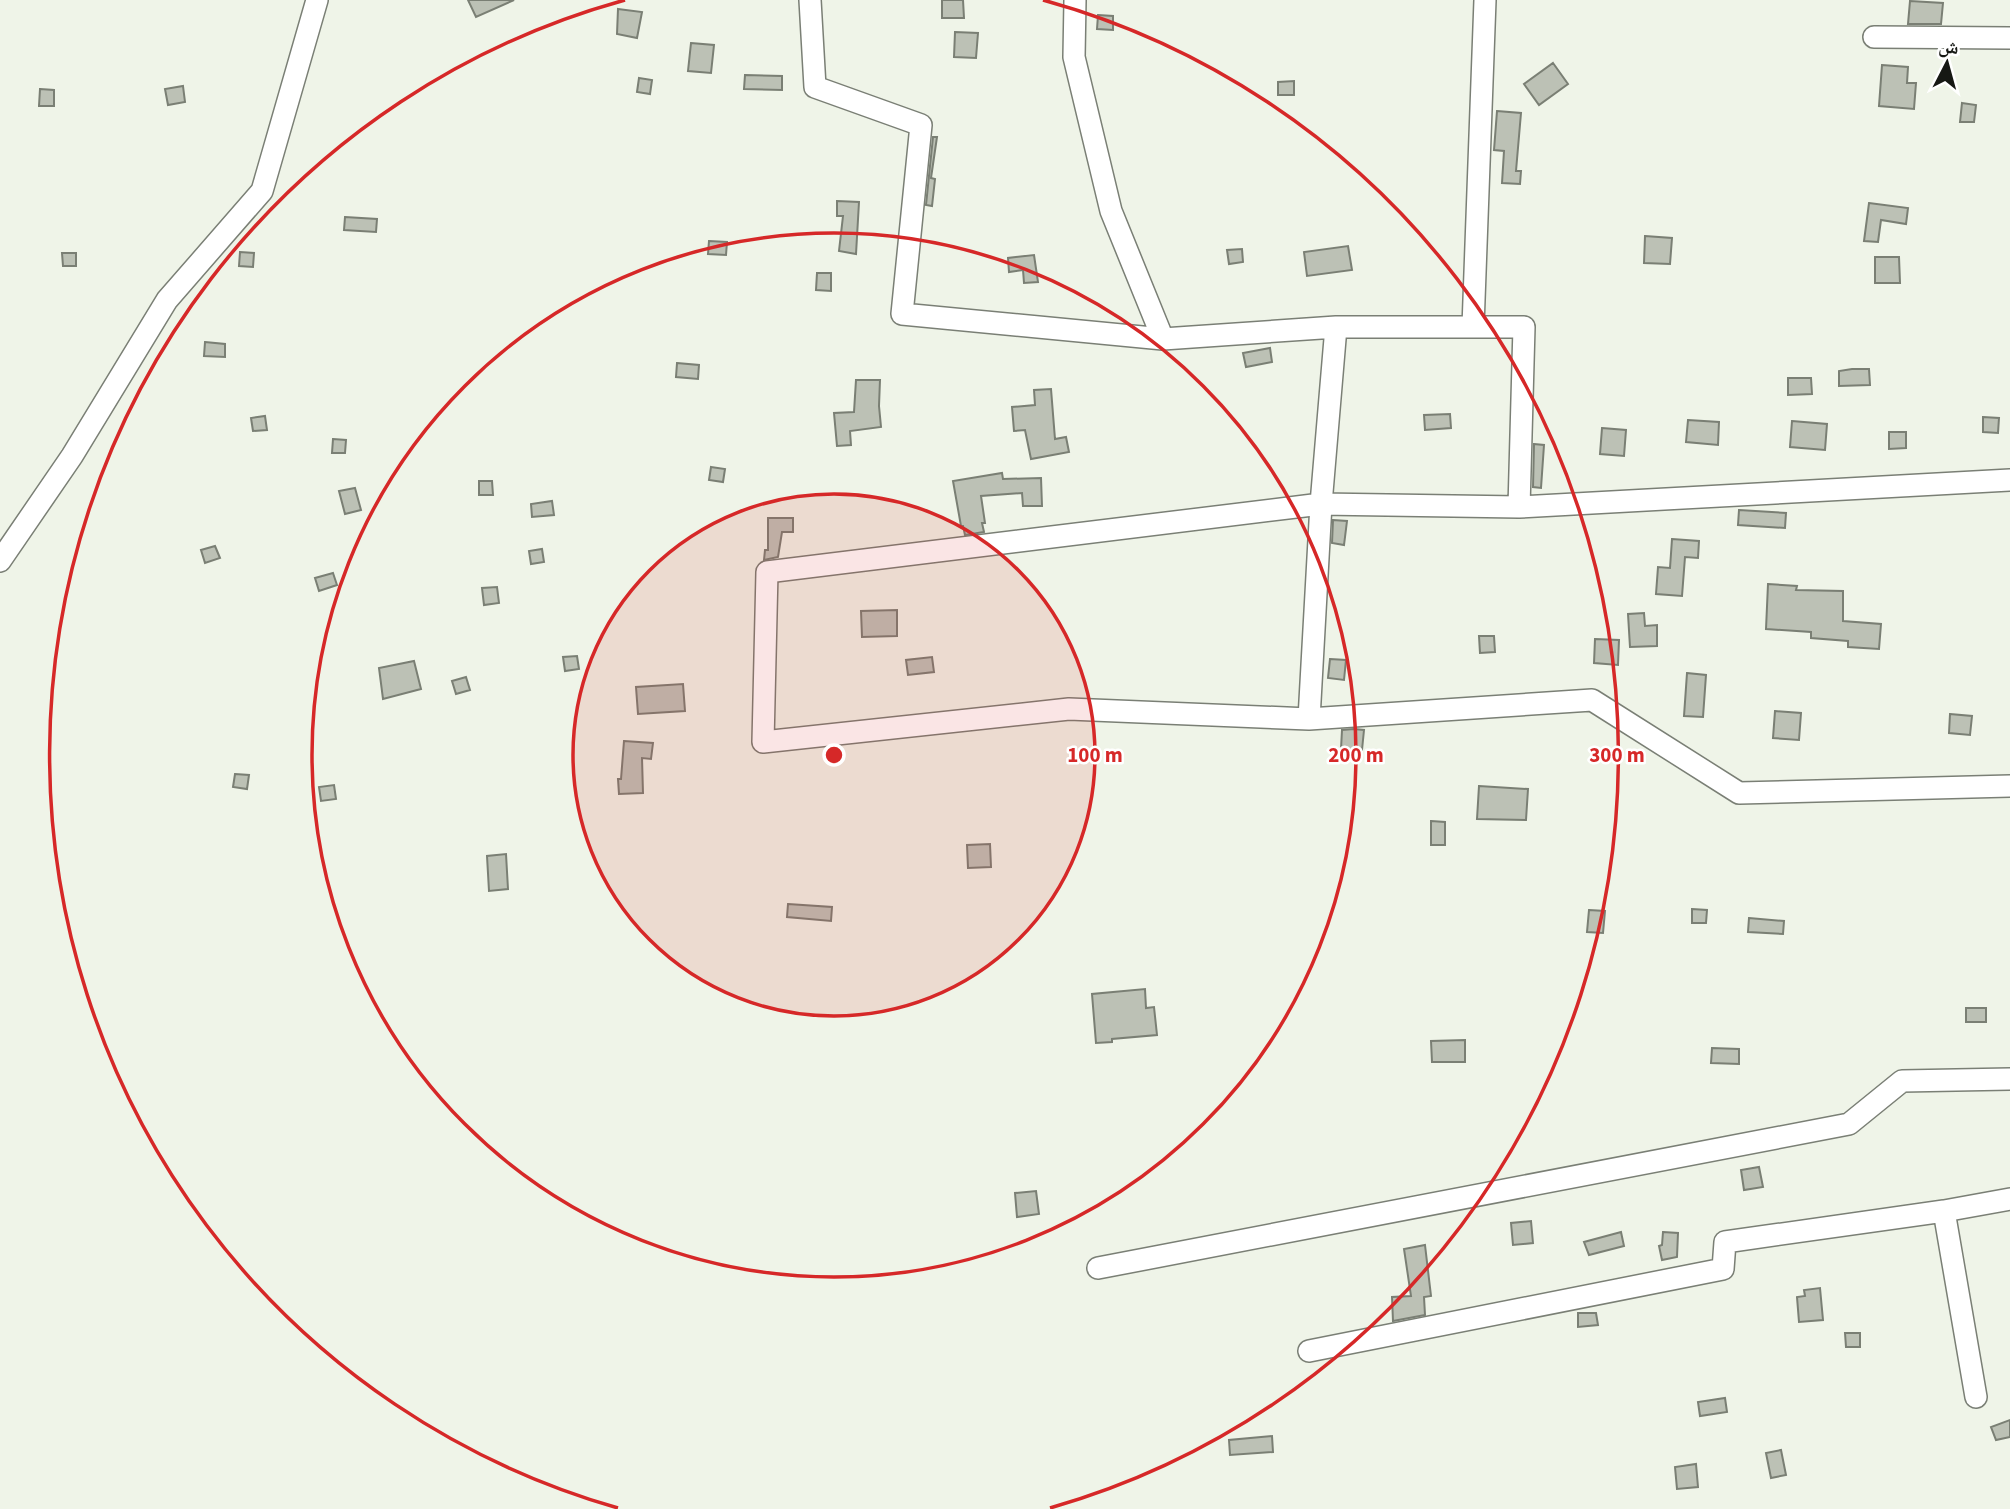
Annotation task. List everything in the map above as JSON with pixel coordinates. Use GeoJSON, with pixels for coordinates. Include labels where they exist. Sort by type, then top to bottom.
{"type":"FeatureCollection","features":[{"type":"Feature","properties":{"kind":"street"},"geometry":{"type":"LineString","coordinates":[[0,561],[72,456],[167,300],[262,191],[317,0]]}},
{"type":"Feature","properties":{"kind":"street"},"geometry":{"type":"LineString","coordinates":[[810,0],[815,86],[921,125],[901,314],[1163,339],[1336,327],[1524,327],[1519,507]]}},
{"type":"Feature","properties":{"kind":"street"},"geometry":{"type":"LineString","coordinates":[[1075,0],[1074,57],[1111,211],[1163,339]]}},
{"type":"Feature","properties":{"kind":"street"},"geometry":{"type":"LineString","coordinates":[[1473,327],[1485,0]]}},
{"type":"Feature","properties":{"kind":"street"},"geometry":{"type":"LineString","coordinates":[[1874,37],[2010,38]]}},
{"type":"Feature","properties":{"kind":"street"},"geometry":{"type":"LineString","coordinates":[[1309,719],[1321,504],[1336,327]]}},
{"type":"Feature","properties":{"kind":"street"},"geometry":{"type":"LineString","coordinates":[[2010,480],[1519,507],[1321,504],[767,572],[762,742],[1069,709],[1309,719],[1592,699],[1739,793],[2010,786]]}},
{"type":"Feature","properties":{"kind":"street"},"geometry":{"type":"LineString","coordinates":[[1098,1268],[1849,1124],[1902,1081],[2010,1079]]}},
{"type":"Feature","properties":{"kind":"street"},"geometry":{"type":"LineString","coordinates":[[1309,1351],[1723,1269],[1725,1241],[1944,1211],[2010,1199]]}},
{"type":"Feature","properties":{"kind":"street"},"geometry":{"type":"LineString","coordinates":[[1944,1211],[1976,1397]]}},
{"type":"Feature","properties":{"kind":"building"},"geometry":{"type":"Polygon","coordinates":[[[468,0],[514,0],[476,17],[468,0]]]}},
{"type":"Feature","properties":{"kind":"building"},"geometry":{"type":"Polygon","coordinates":[[[942,0],[963,0],[964,18],[942,18],[942,0]]]}},
{"type":"Feature","properties":{"kind":"building"},"geometry":{"type":"Polygon","coordinates":[[[1910,1],[1943,3],[1941,24],[1908,24],[1910,1]]]}},
{"type":"Feature","properties":{"kind":"building"},"geometry":{"type":"Polygon","coordinates":[[[618,9],[642,12],[637,38],[617,34],[618,9]]]}},
{"type":"Feature","properties":{"kind":"building"},"geometry":{"type":"Polygon","coordinates":[[[1098,15],[1113,16],[1113,30],[1097,29],[1098,15]]]}},
{"type":"Feature","properties":{"kind":"building"},"geometry":{"type":"Polygon","coordinates":[[[955,32],[978,33],[976,58],[954,57],[955,32]]]}},
{"type":"Feature","properties":{"kind":"building"},"geometry":{"type":"Polygon","coordinates":[[[691,43],[714,45],[711,73],[688,71],[691,43]]]}},
{"type":"Feature","properties":{"kind":"building"},"geometry":{"type":"Polygon","coordinates":[[[1553,63],[1568,84],[1539,105],[1524,84],[1553,63]]]}},
{"type":"Feature","properties":{"kind":"building"},"geometry":{"type":"Polygon","coordinates":[[[1882,65],[1908,67],[1907,83],[1916,83],[1914,109],[1879,106],[1882,65]]]}},
{"type":"Feature","properties":{"kind":"building"},"geometry":{"type":"Polygon","coordinates":[[[745,75],[782,76],[782,90],[744,89],[745,75]]]}},
{"type":"Feature","properties":{"kind":"building"},"geometry":{"type":"Polygon","coordinates":[[[639,78],[652,80],[650,94],[637,92],[639,78]]]}},
{"type":"Feature","properties":{"kind":"building"},"geometry":{"type":"Polygon","coordinates":[[[1294,81],[1294,95],[1278,95],[1278,82],[1294,81]]]}},
{"type":"Feature","properties":{"kind":"building"},"geometry":{"type":"Polygon","coordinates":[[[183,86],[185,102],[168,105],[165,89],[183,86]]]}},
{"type":"Feature","properties":{"kind":"building"},"geometry":{"type":"Polygon","coordinates":[[[40,89],[54,90],[54,106],[39,106],[40,89]]]}},
{"type":"Feature","properties":{"kind":"building"},"geometry":{"type":"Polygon","coordinates":[[[1962,103],[1976,105],[1974,122],[1960,122],[1962,103]]]}},
{"type":"Feature","properties":{"kind":"building"},"geometry":{"type":"Polygon","coordinates":[[[1497,111],[1521,113],[1516,171],[1521,171],[1520,184],[1502,183],[1504,151],[1494,150],[1497,111]]]}},
{"type":"Feature","properties":{"kind":"building"},"geometry":{"type":"Polygon","coordinates":[[[933,137],[937,137],[931,178],[935,179],[932,206],[926,205],[933,137]]]}},
{"type":"Feature","properties":{"kind":"building"},"geometry":{"type":"Polygon","coordinates":[[[837,201],[859,202],[856,254],[839,251],[843,216],[837,216],[837,201]]]}},
{"type":"Feature","properties":{"kind":"building"},"geometry":{"type":"Polygon","coordinates":[[[1869,203],[1908,208],[1906,224],[1881,220],[1878,242],[1864,241],[1869,203]]]}},
{"type":"Feature","properties":{"kind":"building"},"geometry":{"type":"Polygon","coordinates":[[[345,217],[377,219],[376,232],[344,230],[345,217]]]}},
{"type":"Feature","properties":{"kind":"building"},"geometry":{"type":"Polygon","coordinates":[[[1645,236],[1672,238],[1670,264],[1644,263],[1645,236]]]}},
{"type":"Feature","properties":{"kind":"building"},"geometry":{"type":"Polygon","coordinates":[[[709,241],[727,242],[726,255],[708,254],[709,241]]]}},
{"type":"Feature","properties":{"kind":"building"},"geometry":{"type":"Polygon","coordinates":[[[1348,246],[1352,270],[1307,276],[1304,252],[1348,246]]]}},
{"type":"Feature","properties":{"kind":"building"},"geometry":{"type":"Polygon","coordinates":[[[1242,249],[1243,262],[1229,264],[1227,250],[1242,249]]]}},
{"type":"Feature","properties":{"kind":"building"},"geometry":{"type":"Polygon","coordinates":[[[240,252],[254,253],[253,267],[239,266],[240,252]]]}},
{"type":"Feature","properties":{"kind":"building"},"geometry":{"type":"Polygon","coordinates":[[[62,253],[76,253],[76,266],[63,266],[62,253]]]}},
{"type":"Feature","properties":{"kind":"building"},"geometry":{"type":"Polygon","coordinates":[[[1034,255],[1038,282],[1024,283],[1023,270],[1009,272],[1008,258],[1034,255]]]}},
{"type":"Feature","properties":{"kind":"building"},"geometry":{"type":"Polygon","coordinates":[[[1875,257],[1899,257],[1900,283],[1875,283],[1875,257]]]}},
{"type":"Feature","properties":{"kind":"building"},"geometry":{"type":"Polygon","coordinates":[[[817,273],[831,273],[831,291],[816,290],[817,273]]]}},
{"type":"Feature","properties":{"kind":"building"},"geometry":{"type":"Polygon","coordinates":[[[205,342],[225,344],[225,357],[204,356],[205,342]]]}},
{"type":"Feature","properties":{"kind":"building"},"geometry":{"type":"Polygon","coordinates":[[[1270,348],[1272,362],[1246,367],[1243,353],[1270,348]]]}},
{"type":"Feature","properties":{"kind":"building"},"geometry":{"type":"Polygon","coordinates":[[[677,363],[699,365],[698,379],[676,377],[677,363]]]}},
{"type":"Feature","properties":{"kind":"building"},"geometry":{"type":"Polygon","coordinates":[[[1869,369],[1870,385],[1839,386],[1839,371],[1869,369]]]}},
{"type":"Feature","properties":{"kind":"building"},"geometry":{"type":"Polygon","coordinates":[[[1788,378],[1811,378],[1812,394],[1788,395],[1788,378]]]}},
{"type":"Feature","properties":{"kind":"building"},"geometry":{"type":"Polygon","coordinates":[[[856,380],[880,380],[881,427],[850,431],[851,445],[837,446],[834,413],[854,412],[856,380]]]}},
{"type":"Feature","properties":{"kind":"building"},"geometry":{"type":"Polygon","coordinates":[[[1051,389],[1055,439],[1066,437],[1069,452],[1031,459],[1025,430],[1014,431],[1012,407],[1035,405],[1034,390],[1051,389]]]}},
{"type":"Feature","properties":{"kind":"building"},"geometry":{"type":"Polygon","coordinates":[[[1450,414],[1451,428],[1425,430],[1424,415],[1450,414]]]}},
{"type":"Feature","properties":{"kind":"building"},"geometry":{"type":"Polygon","coordinates":[[[265,416],[267,430],[253,431],[251,418],[265,416]]]}},
{"type":"Feature","properties":{"kind":"building"},"geometry":{"type":"Polygon","coordinates":[[[1983,417],[1999,418],[1998,433],[1983,432],[1983,417]]]}},
{"type":"Feature","properties":{"kind":"building"},"geometry":{"type":"Polygon","coordinates":[[[1688,420],[1719,422],[1718,445],[1686,442],[1688,420]]]}},
{"type":"Feature","properties":{"kind":"building"},"geometry":{"type":"Polygon","coordinates":[[[1792,421],[1827,424],[1825,450],[1790,447],[1792,421]]]}},
{"type":"Feature","properties":{"kind":"building"},"geometry":{"type":"Polygon","coordinates":[[[1602,428],[1626,430],[1624,456],[1600,454],[1602,428]]]}},
{"type":"Feature","properties":{"kind":"building"},"geometry":{"type":"Polygon","coordinates":[[[1889,432],[1906,432],[1906,448],[1889,449],[1889,432]]]}},
{"type":"Feature","properties":{"kind":"building"},"geometry":{"type":"Polygon","coordinates":[[[333,439],[346,440],[345,453],[332,453],[333,439]]]}},
{"type":"Feature","properties":{"kind":"building"},"geometry":{"type":"Polygon","coordinates":[[[1534,444],[1544,445],[1541,488],[1533,487],[1534,444]]]}},
{"type":"Feature","properties":{"kind":"building"},"geometry":{"type":"Polygon","coordinates":[[[711,467],[725,469],[723,482],[709,480],[711,467]]]}},
{"type":"Feature","properties":{"kind":"building"},"geometry":{"type":"Polygon","coordinates":[[[1002,473],[1003,479],[1041,478],[1042,506],[1023,506],[1022,493],[981,496],[984,532],[965,535],[953,481],[1002,473]]]}},
{"type":"Feature","properties":{"kind":"building"},"geometry":{"type":"Polygon","coordinates":[[[479,481],[492,481],[493,495],[479,495],[479,481]]]}},
{"type":"Feature","properties":{"kind":"building"},"geometry":{"type":"Polygon","coordinates":[[[355,488],[361,510],[345,514],[339,491],[355,488]]]}},
{"type":"Feature","properties":{"kind":"building"},"geometry":{"type":"Polygon","coordinates":[[[552,501],[554,515],[532,517],[531,504],[552,501]]]}},
{"type":"Feature","properties":{"kind":"building"},"geometry":{"type":"Polygon","coordinates":[[[1739,510],[1786,513],[1785,528],[1738,525],[1739,510]]]}},
{"type":"Feature","properties":{"kind":"building"},"geometry":{"type":"Polygon","coordinates":[[[768,518],[793,518],[793,532],[782,532],[778,557],[764,560],[765,550],[768,550],[768,518]]]}},
{"type":"Feature","properties":{"kind":"building"},"geometry":{"type":"Polygon","coordinates":[[[1333,520],[1347,521],[1344,545],[1332,543],[1333,520]]]}},
{"type":"Feature","properties":{"kind":"building"},"geometry":{"type":"Polygon","coordinates":[[[1672,539],[1699,541],[1698,558],[1685,557],[1682,596],[1656,594],[1658,567],[1670,568],[1672,539]]]}},
{"type":"Feature","properties":{"kind":"building"},"geometry":{"type":"Polygon","coordinates":[[[215,546],[220,558],[205,563],[201,550],[215,546]]]}},
{"type":"Feature","properties":{"kind":"building"},"geometry":{"type":"Polygon","coordinates":[[[542,549],[544,562],[531,564],[529,551],[542,549]]]}},
{"type":"Feature","properties":{"kind":"building"},"geometry":{"type":"Polygon","coordinates":[[[333,573],[337,585],[319,591],[315,578],[333,573]]]}},
{"type":"Feature","properties":{"kind":"building"},"geometry":{"type":"Polygon","coordinates":[[[1768,584],[1797,586],[1796,590],[1843,591],[1843,621],[1881,624],[1879,649],[1848,647],[1848,641],[1811,638],[1811,632],[1766,629],[1768,584]]]}},
{"type":"Feature","properties":{"kind":"building"},"geometry":{"type":"Polygon","coordinates":[[[497,587],[499,603],[484,605],[482,588],[497,587]]]}},
{"type":"Feature","properties":{"kind":"building"},"geometry":{"type":"Polygon","coordinates":[[[897,610],[897,636],[862,637],[861,611],[897,610]]]}},
{"type":"Feature","properties":{"kind":"building"},"geometry":{"type":"Polygon","coordinates":[[[1644,613],[1645,626],[1657,625],[1657,646],[1630,647],[1628,614],[1644,613]]]}},
{"type":"Feature","properties":{"kind":"building"},"geometry":{"type":"Polygon","coordinates":[[[1479,636],[1494,636],[1495,652],[1480,653],[1479,636]]]}},
{"type":"Feature","properties":{"kind":"building"},"geometry":{"type":"Polygon","coordinates":[[[1595,639],[1619,640],[1618,665],[1594,663],[1595,639]]]}},
{"type":"Feature","properties":{"kind":"building"},"geometry":{"type":"Polygon","coordinates":[[[577,656],[579,669],[565,671],[563,657],[577,656]]]}},
{"type":"Feature","properties":{"kind":"building"},"geometry":{"type":"Polygon","coordinates":[[[932,657],[934,672],[908,675],[906,660],[932,657]]]}},
{"type":"Feature","properties":{"kind":"building"},"geometry":{"type":"Polygon","coordinates":[[[1330,659],[1346,660],[1344,680],[1328,678],[1330,659]]]}},
{"type":"Feature","properties":{"kind":"building"},"geometry":{"type":"Polygon","coordinates":[[[414,661],[421,689],[383,699],[379,668],[414,661]]]}},
{"type":"Feature","properties":{"kind":"building"},"geometry":{"type":"Polygon","coordinates":[[[1687,673],[1706,675],[1703,717],[1684,716],[1687,673]]]}},
{"type":"Feature","properties":{"kind":"building"},"geometry":{"type":"Polygon","coordinates":[[[466,677],[470,690],[456,694],[452,681],[466,677]]]}},
{"type":"Feature","properties":{"kind":"building"},"geometry":{"type":"Polygon","coordinates":[[[683,684],[685,711],[638,714],[636,687],[683,684]]]}},
{"type":"Feature","properties":{"kind":"building"},"geometry":{"type":"Polygon","coordinates":[[[1775,711],[1801,713],[1799,740],[1773,738],[1775,711]]]}},
{"type":"Feature","properties":{"kind":"building"},"geometry":{"type":"Polygon","coordinates":[[[1950,714],[1972,716],[1970,735],[1949,733],[1950,714]]]}},
{"type":"Feature","properties":{"kind":"building"},"geometry":{"type":"Polygon","coordinates":[[[1342,730],[1364,730],[1362,750],[1341,749],[1342,730]]]}},
{"type":"Feature","properties":{"kind":"building"},"geometry":{"type":"Polygon","coordinates":[[[624,741],[653,743],[651,759],[642,758],[643,793],[619,794],[618,779],[621,779],[624,741]]]}},
{"type":"Feature","properties":{"kind":"building"},"geometry":{"type":"Polygon","coordinates":[[[235,774],[249,775],[247,789],[233,787],[235,774]]]}},
{"type":"Feature","properties":{"kind":"building"},"geometry":{"type":"Polygon","coordinates":[[[334,785],[336,799],[321,801],[319,787],[334,785]]]}},
{"type":"Feature","properties":{"kind":"building"},"geometry":{"type":"Polygon","coordinates":[[[1479,786],[1528,789],[1526,820],[1477,819],[1479,786]]]}},
{"type":"Feature","properties":{"kind":"building"},"geometry":{"type":"Polygon","coordinates":[[[1431,821],[1445,822],[1445,845],[1431,845],[1431,821]]]}},
{"type":"Feature","properties":{"kind":"building"},"geometry":{"type":"Polygon","coordinates":[[[990,844],[991,867],[968,868],[967,845],[990,844]]]}},
{"type":"Feature","properties":{"kind":"building"},"geometry":{"type":"Polygon","coordinates":[[[506,854],[508,889],[489,891],[487,856],[506,854]]]}},
{"type":"Feature","properties":{"kind":"building"},"geometry":{"type":"Polygon","coordinates":[[[788,904],[832,907],[831,921],[787,917],[788,904]]]}},
{"type":"Feature","properties":{"kind":"building"},"geometry":{"type":"Polygon","coordinates":[[[1692,909],[1707,910],[1706,923],[1692,923],[1692,909]]]}},
{"type":"Feature","properties":{"kind":"building"},"geometry":{"type":"Polygon","coordinates":[[[1589,910],[1605,911],[1603,933],[1587,932],[1589,910]]]}},
{"type":"Feature","properties":{"kind":"building"},"geometry":{"type":"Polygon","coordinates":[[[1749,918],[1784,921],[1783,934],[1748,932],[1749,918]]]}},
{"type":"Feature","properties":{"kind":"building"},"geometry":{"type":"Polygon","coordinates":[[[1145,989],[1146,1008],[1154,1007],[1157,1035],[1096,1043],[1092,994],[1145,989]]]}},
{"type":"Feature","properties":{"kind":"building"},"geometry":{"type":"Polygon","coordinates":[[[1966,1008],[1986,1008],[1986,1022],[1966,1022],[1966,1008]]]}},
{"type":"Feature","properties":{"kind":"building"},"geometry":{"type":"Polygon","coordinates":[[[1465,1040],[1465,1062],[1432,1062],[1431,1041],[1465,1040]]]}},
{"type":"Feature","properties":{"kind":"building"},"geometry":{"type":"Polygon","coordinates":[[[1712,1048],[1739,1049],[1739,1064],[1711,1063],[1712,1048]]]}},
{"type":"Feature","properties":{"kind":"building"},"geometry":{"type":"Polygon","coordinates":[[[1759,1167],[1763,1187],[1744,1190],[1741,1170],[1759,1167]]]}},
{"type":"Feature","properties":{"kind":"building"},"geometry":{"type":"Polygon","coordinates":[[[1036,1191],[1039,1214],[1017,1217],[1015,1193],[1036,1191]]]}},
{"type":"Feature","properties":{"kind":"building"},"geometry":{"type":"Polygon","coordinates":[[[1531,1221],[1533,1243],[1513,1245],[1511,1223],[1531,1221]]]}},
{"type":"Feature","properties":{"kind":"building"},"geometry":{"type":"Polygon","coordinates":[[[1621,1232],[1624,1246],[1589,1255],[1584,1242],[1621,1232]]]}},
{"type":"Feature","properties":{"kind":"building"},"geometry":{"type":"Polygon","coordinates":[[[1663,1232],[1678,1233],[1677,1257],[1662,1260],[1659,1246],[1662,1245],[1663,1232]]]}},
{"type":"Feature","properties":{"kind":"building"},"geometry":{"type":"Polygon","coordinates":[[[1425,1245],[1431,1296],[1424,1297],[1425,1315],[1393,1321],[1392,1297],[1411,1296],[1404,1249],[1425,1245]]]}},
{"type":"Feature","properties":{"kind":"building"},"geometry":{"type":"Polygon","coordinates":[[[1820,1288],[1823,1320],[1799,1322],[1797,1297],[1805,1296],[1804,1290],[1820,1288]]]}},
{"type":"Feature","properties":{"kind":"building"},"geometry":{"type":"Polygon","coordinates":[[[1578,1313],[1596,1313],[1598,1325],[1578,1327],[1578,1313]]]}},
{"type":"Feature","properties":{"kind":"building"},"geometry":{"type":"Polygon","coordinates":[[[1845,1333],[1860,1333],[1860,1347],[1846,1347],[1845,1333]]]}},
{"type":"Feature","properties":{"kind":"building"},"geometry":{"type":"Polygon","coordinates":[[[1725,1398],[1727,1412],[1700,1416],[1698,1402],[1725,1398]]]}},
{"type":"Feature","properties":{"kind":"building"},"geometry":{"type":"Polygon","coordinates":[[[2010,1420],[2010,1437],[1996,1440],[1991,1427],[2010,1420]]]}},
{"type":"Feature","properties":{"kind":"building"},"geometry":{"type":"Polygon","coordinates":[[[1272,1436],[1273,1452],[1230,1455],[1229,1440],[1272,1436]]]}},
{"type":"Feature","properties":{"kind":"building"},"geometry":{"type":"Polygon","coordinates":[[[1781,1450],[1786,1475],[1771,1478],[1766,1453],[1781,1450]]]}},
{"type":"Feature","properties":{"kind":"building"},"geometry":{"type":"Polygon","coordinates":[[[1696,1464],[1698,1487],[1677,1489],[1675,1467],[1696,1464]]]}}]}
